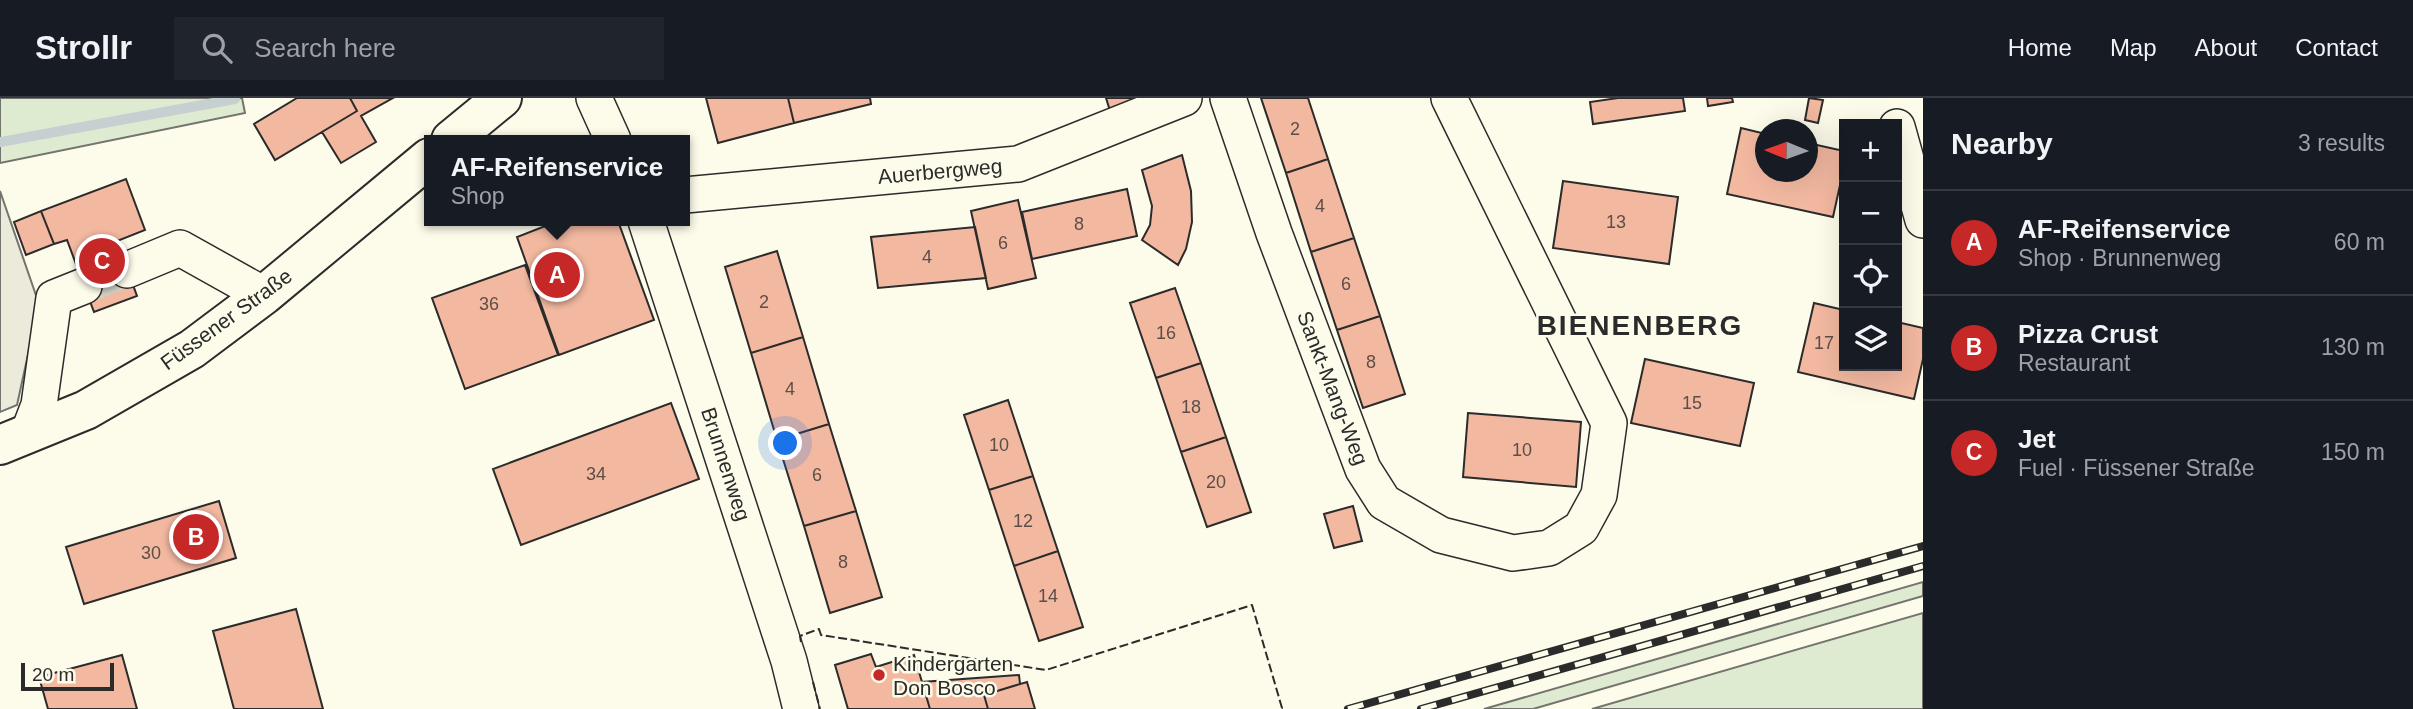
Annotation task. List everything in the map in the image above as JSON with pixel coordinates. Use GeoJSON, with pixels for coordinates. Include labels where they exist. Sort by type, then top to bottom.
{"type":"FeatureCollection","features":[{"type":"Feature","properties":{"kind":"main road"},"geometry":{"type":"LineString","coordinates":[[457,135],[502,98]]}},
{"type":"Feature","properties":{"kind":"main road","name":"Füssener Straße"},"geometry":{"type":"LineString","coordinates":[[14,439],[86,410],[192,349],[264,295],[424,162]]}},
{"type":"Feature","properties":{"kind":"street"},"geometry":{"type":"LineString","coordinates":[[594,98],[611,135]]}},
{"type":"Feature","properties":{"kind":"street","name":"Auerbergweg"},"geometry":{"type":"LineString","coordinates":[[690,195],[1018,164],[1184,98]]}},
{"type":"Feature","properties":{"kind":"street","name":"Sankt-Mang-Weg"},"geometry":{"type":"LineString","coordinates":[[1228,98],[1274,233],[1363,469],[1384,502],[1441,535],[1513,553],[1549,548],[1581,528],[1599,495],[1609,423],[1449,98]]}},
{"type":"Feature","properties":{"kind":"street"},"geometry":{"type":"LineString","coordinates":[[1889,98],[1894,119]]}},
{"type":"Feature","properties":{"kind":"street"},"geometry":{"type":"LineString","coordinates":[[1902,146],[1923,220]]}},
{"type":"Feature","properties":{"kind":"street","name":"Brunnenweg"},"geometry":{"type":"LineString","coordinates":[[648,226],[789,661],[802,709]]}},
{"type":"Feature","properties":{"kind":"street"},"geometry":{"type":"LineString","coordinates":[[127,270],[180,248],[264,295]]}},
{"type":"Feature","properties":{"kind":"street"},"geometry":{"type":"LineString","coordinates":[[14,439],[39,405],[54,298],[84,286]]}},
{"type":"Feature","properties":{"kind":"green space"},"geometry":{"type":"Polygon","coordinates":[[[0,98],[242,98],[245,113],[0,163],[0,98]]]}},
{"type":"Feature","properties":{"kind":"green space"},"geometry":{"type":"Polygon","coordinates":[[[1923,582],[1923,596],[1533,709],[1484,709],[1923,582]]]}},
{"type":"Feature","properties":{"kind":"green space"},"geometry":{"type":"Polygon","coordinates":[[[1923,613],[1923,709],[1592,709],[1923,613]]]}},
{"type":"Feature","properties":{"kind":"shaded area"},"geometry":{"type":"Polygon","coordinates":[[[0,191],[39,304],[17,405],[0,412],[0,191]]]}},
{"type":"Feature","properties":{"kind":"building"},"geometry":{"type":"Polygon","coordinates":[[[297,98],[350,98],[357,111],[275,160],[254,124],[297,98]]]}},
{"type":"Feature","properties":{"kind":"building"},"geometry":{"type":"Polygon","coordinates":[[[350,98],[393,98],[361,116],[376,142],[341,163],[322,132],[357,111],[350,98]]]}},
{"type":"Feature","properties":{"kind":"building"},"geometry":{"type":"Polygon","coordinates":[[[706,98],[788,98],[794,123],[718,143],[706,98]]]}},
{"type":"Feature","properties":{"kind":"building"},"geometry":{"type":"Polygon","coordinates":[[[788,98],[870,98],[871,104],[794,123],[788,98]]]}},
{"type":"Feature","properties":{"kind":"building"},"geometry":{"type":"Polygon","coordinates":[[[1106,98],[1156,98],[1111,114],[1106,98]]]}},
{"type":"Feature","properties":{"kind":"building"},"geometry":{"type":"Polygon","coordinates":[[[1261,98],[1308,98],[1328,159],[1286,173],[1261,98]]]}},
{"type":"Feature","properties":{"kind":"building"},"geometry":{"type":"Polygon","coordinates":[[[1618,98],[1683,98],[1685,111],[1593,124],[1590,102],[1618,98]]]}},
{"type":"Feature","properties":{"kind":"building"},"geometry":{"type":"Polygon","coordinates":[[[1707,98],[1732,98],[1733,102],[1708,106],[1707,98]]]}},
{"type":"Feature","properties":{"kind":"building"},"geometry":{"type":"Polygon","coordinates":[[[1809,98],[1823,100],[1818,123],[1818,119],[1805,119],[1809,98]]]}},
{"type":"Feature","properties":{"kind":"building"},"geometry":{"type":"Polygon","coordinates":[[[1741,128],[1755,131],[1755,182],[1818,182],[1818,145],[1839,150],[1839,190],[1833,217],[1727,194],[1741,128]]]}},
{"type":"Feature","properties":{"kind":"building"},"geometry":{"type":"Polygon","coordinates":[[[1182,155],[1191,191],[1192,222],[1186,249],[1178,265],[1142,240],[1150,225],[1152,206],[1142,170],[1182,155]]]}},
{"type":"Feature","properties":{"kind":"building"},"geometry":{"type":"Polygon","coordinates":[[[1328,159],[1354,238],[1311,252],[1286,173],[1328,159]]]}},
{"type":"Feature","properties":{"kind":"building"},"geometry":{"type":"Polygon","coordinates":[[[126,179],[145,230],[117,241],[137,296],[94,312],[67,240],[54,244],[41,211],[126,179]]]}},
{"type":"Feature","properties":{"kind":"building"},"geometry":{"type":"Polygon","coordinates":[[[1563,181],[1678,197],[1669,264],[1553,248],[1563,181]]]}},
{"type":"Feature","properties":{"kind":"building"},"geometry":{"type":"Polygon","coordinates":[[[1127,189],[1137,236],[1032,259],[1022,212],[1127,189]]]}},
{"type":"Feature","properties":{"kind":"building"},"geometry":{"type":"Polygon","coordinates":[[[1018,200],[1036,278],[988,289],[971,211],[1018,200]]]}},
{"type":"Feature","properties":{"kind":"building"},"geometry":{"type":"Polygon","coordinates":[[[41,211],[54,244],[26,255],[14,222],[41,211]]]}},
{"type":"Feature","properties":{"kind":"building"},"geometry":{"type":"Polygon","coordinates":[[[545,226],[620,226],[654,320],[559,355],[517,237],[545,226]]]}},
{"type":"Feature","properties":{"kind":"building"},"geometry":{"type":"Polygon","coordinates":[[[975,227],[986,278],[878,288],[871,237],[975,227]]]}},
{"type":"Feature","properties":{"kind":"building"},"geometry":{"type":"Polygon","coordinates":[[[1354,238],[1380,316],[1337,330],[1311,252],[1354,238]]]}},
{"type":"Feature","properties":{"kind":"building"},"geometry":{"type":"Polygon","coordinates":[[[777,251],[803,337],[751,353],[725,267],[777,251]]]}},
{"type":"Feature","properties":{"kind":"building"},"geometry":{"type":"Polygon","coordinates":[[[525,265],[558,355],[465,389],[432,298],[525,265]]]}},
{"type":"Feature","properties":{"kind":"building"},"geometry":{"type":"Polygon","coordinates":[[[1175,288],[1201,363],[1156,378],[1130,303],[1175,288]]]}},
{"type":"Feature","properties":{"kind":"building"},"geometry":{"type":"Polygon","coordinates":[[[1814,303],[1839,309],[1839,371],[1902,371],[1902,323],[1923,328],[1923,359],[1914,399],[1798,372],[1814,303]]]}},
{"type":"Feature","properties":{"kind":"building"},"geometry":{"type":"Polygon","coordinates":[[[1380,316],[1405,394],[1363,408],[1337,330],[1380,316]]]}},
{"type":"Feature","properties":{"kind":"building"},"geometry":{"type":"Polygon","coordinates":[[[803,337],[829,424],[777,440],[751,353],[803,337]]]}},
{"type":"Feature","properties":{"kind":"building"},"geometry":{"type":"Polygon","coordinates":[[[1645,359],[1754,383],[1740,446],[1631,423],[1645,359]]]}},
{"type":"Feature","properties":{"kind":"building"},"geometry":{"type":"Polygon","coordinates":[[[1201,363],[1226,437],[1181,452],[1156,378],[1201,363]]]}},
{"type":"Feature","properties":{"kind":"building"},"geometry":{"type":"Polygon","coordinates":[[[1008,400],[1033,476],[989,490],[964,415],[1008,400]]]}},
{"type":"Feature","properties":{"kind":"building"},"geometry":{"type":"Polygon","coordinates":[[[671,403],[699,479],[521,545],[493,469],[671,403]]]}},
{"type":"Feature","properties":{"kind":"building"},"geometry":{"type":"Polygon","coordinates":[[[1468,413],[1581,422],[1576,487],[1463,477],[1468,413]]]}},
{"type":"Feature","properties":{"kind":"building"},"geometry":{"type":"Polygon","coordinates":[[[829,424],[856,511],[804,526],[777,440],[829,424]]]}},
{"type":"Feature","properties":{"kind":"building"},"geometry":{"type":"Polygon","coordinates":[[[1226,437],[1251,512],[1207,527],[1181,452],[1226,437]]]}},
{"type":"Feature","properties":{"kind":"building"},"geometry":{"type":"Polygon","coordinates":[[[1033,476],[1058,551],[1014,566],[989,490],[1033,476]]]}},
{"type":"Feature","properties":{"kind":"building"},"geometry":{"type":"Polygon","coordinates":[[[219,501],[236,558],[84,604],[66,547],[219,501]]]}},
{"type":"Feature","properties":{"kind":"building"},"geometry":{"type":"Polygon","coordinates":[[[1353,506],[1362,541],[1334,548],[1324,514],[1353,506]]]}},
{"type":"Feature","properties":{"kind":"building"},"geometry":{"type":"Polygon","coordinates":[[[856,511],[882,597],[830,613],[804,526],[856,511]]]}},
{"type":"Feature","properties":{"kind":"building"},"geometry":{"type":"Polygon","coordinates":[[[1058,551],[1083,627],[1039,641],[1014,566],[1058,551]]]}},
{"type":"Feature","properties":{"kind":"building"},"geometry":{"type":"Polygon","coordinates":[[[296,609],[323,709],[234,709],[213,631],[296,609]]]}},
{"type":"Feature","properties":{"kind":"building","name":"Kindergarten Don Bosco"},"geometry":{"type":"Polygon","coordinates":[[[871,654],[876,667],[914,655],[930,709],[848,709],[835,665],[871,654]]]}},
{"type":"Feature","properties":{"kind":"building"},"geometry":{"type":"Polygon","coordinates":[[[122,655],[137,709],[48,709],[39,677],[122,655]]]}},
{"type":"Feature","properties":{"kind":"building"},"geometry":{"type":"Polygon","coordinates":[[[1019,675],[1020,684],[984,695],[988,709],[930,709],[922,682],[1019,675]]]}},
{"type":"Feature","properties":{"kind":"building"},"geometry":{"type":"Polygon","coordinates":[[[1027,682],[1035,709],[988,709],[984,695],[1027,682]]]}},
{"type":"Feature","properties":{"kind":"waterway"},"geometry":{"type":"LineString","coordinates":[[0,142],[235,99]]}},
{"type":"Feature","properties":{"kind":"tunnel"},"geometry":{"type":"LineString","coordinates":[[84,286],[127,270]]}},
{"type":"Feature","properties":{"kind":"railway"},"geometry":{"type":"LineString","coordinates":[[1348,709],[1923,546]]}},
{"type":"Feature","properties":{"kind":"railway"},"geometry":{"type":"LineString","coordinates":[[1421,709],[1923,566]]}},
{"type":"Feature","properties":{"kind":"fence"},"geometry":{"type":"LineString","coordinates":[[801,642],[800,636],[819,629],[821,635],[1046,670],[1252,605],[1282,708],[1280,709]]}},
{"type":"Feature","properties":{"kind":"fence"},"geometry":{"type":"LineString","coordinates":[[813,682],[820,709]]}},
{"type":"Feature","properties":{"kind":"place","name":"Jet"},"geometry":{"type":"Point","coordinates":[102,261]}},
{"type":"Feature","properties":{"kind":"place","name":"AF-Reifenservice"},"geometry":{"type":"Point","coordinates":[557,275]}},
{"type":"Feature","properties":{"kind":"place","name":"Pizza Crust"},"geometry":{"type":"Point","coordinates":[196,537]}},
{"type":"Feature","properties":{"kind":"place","name":"Kindergarten Don Bosco"},"geometry":{"type":"Point","coordinates":[879,675]}},
{"type":"Feature","properties":{"kind":"district","name":"BIENENBERG"},"geometry":{"type":"Point","coordinates":[1640,325]}}]}
